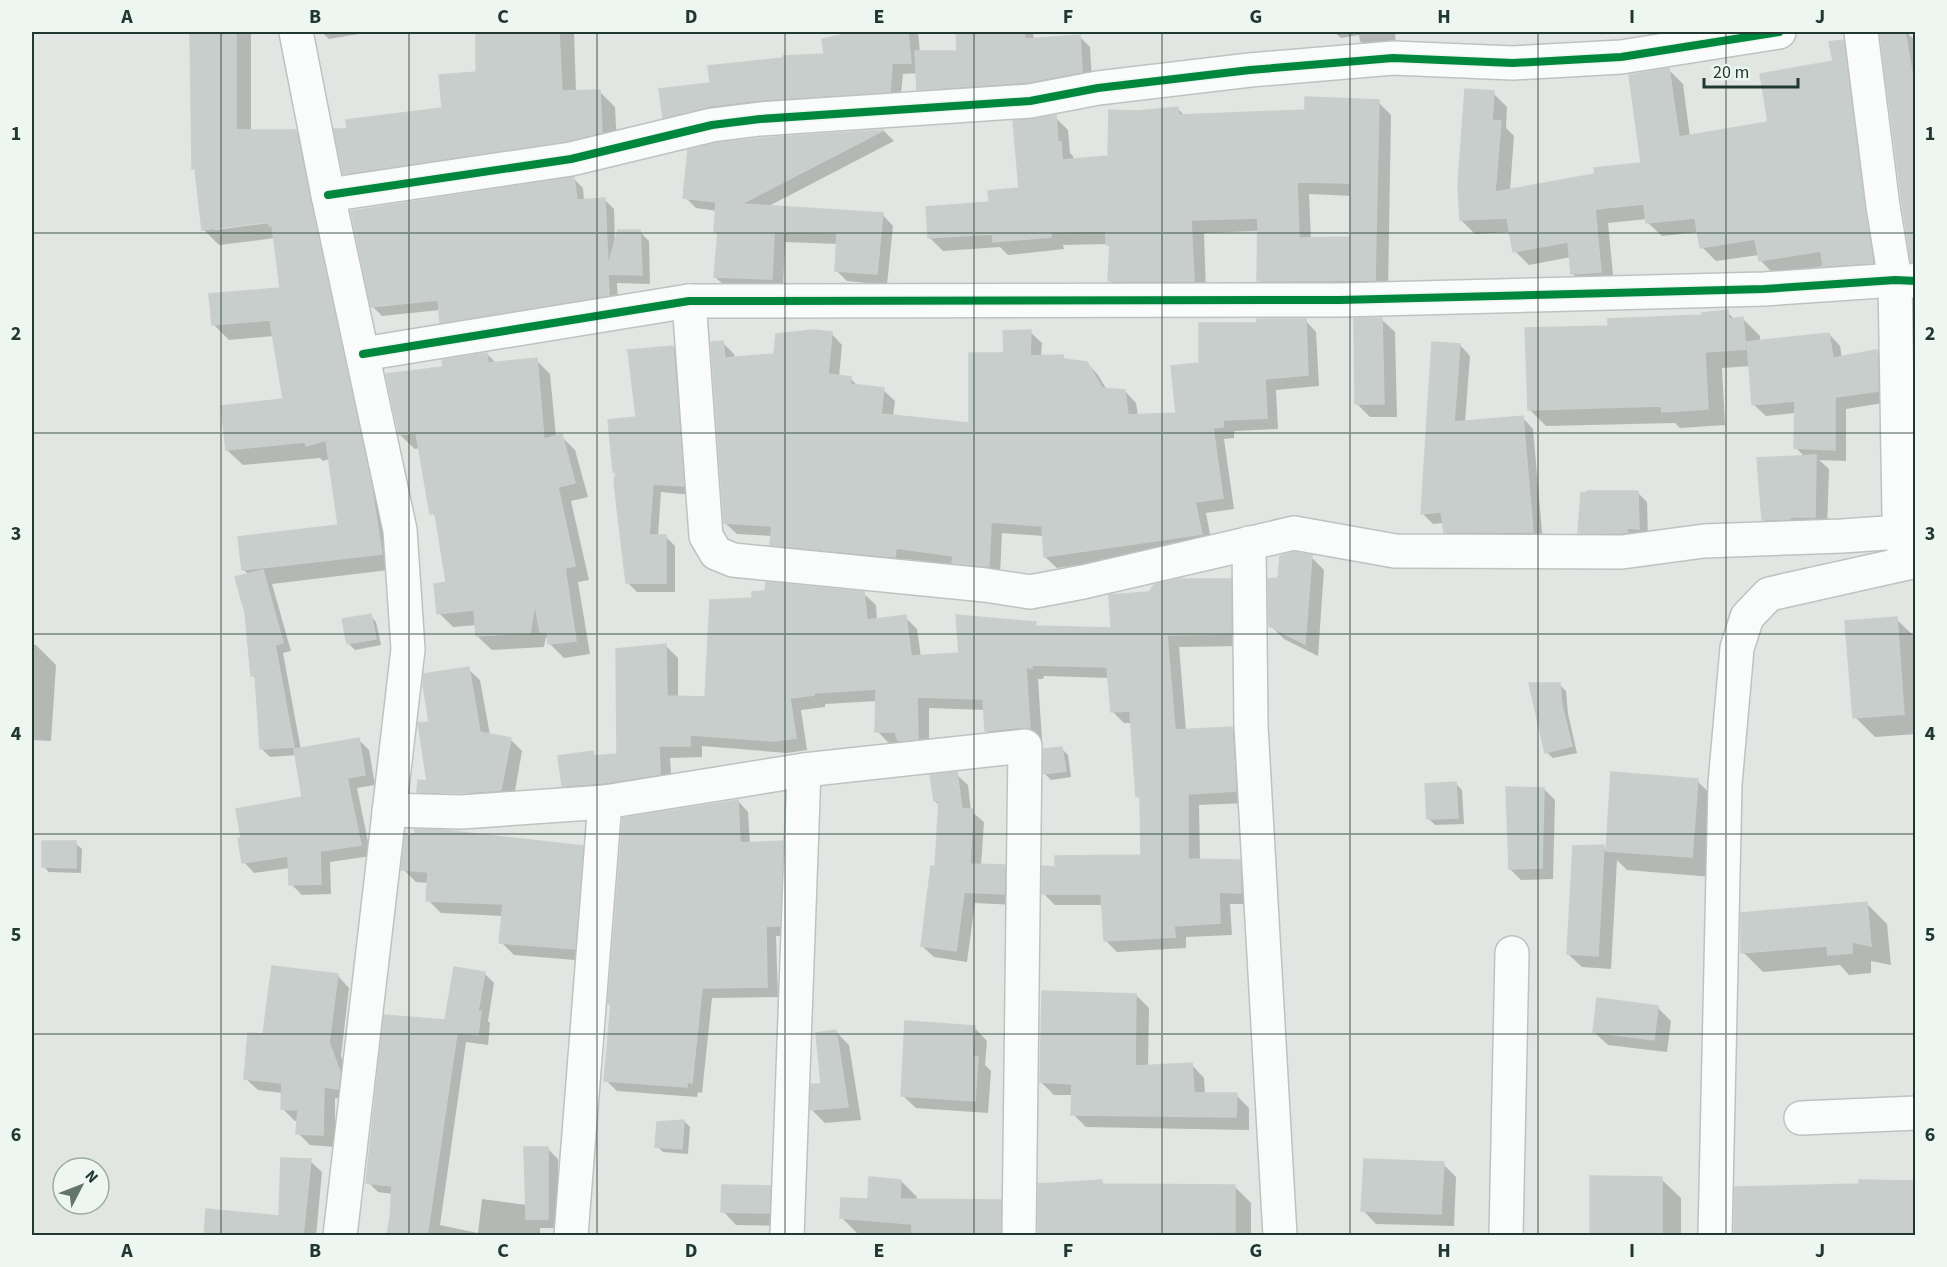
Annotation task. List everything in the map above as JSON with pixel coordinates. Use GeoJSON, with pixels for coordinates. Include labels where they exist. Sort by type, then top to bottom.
{"type":"FeatureCollection","features":[{"type":"Feature","properties":{"kind":"street"},"geometry":{"type":"LineString","coordinates":[[296,32],[328,195],[400,530],[408,649],[340,1236]]}},
{"type":"Feature","properties":{"kind":"street"},"geometry":{"type":"LineString","coordinates":[[328,195],[572,159],[712,125],[760,119],[1030,101],[1098,88],[1226,73],[1393,58],[1513,63],[1622,57],[1779,32]]}},
{"type":"Feature","properties":{"kind":"street"},"geometry":{"type":"LineString","coordinates":[[1715,1236],[1725,784],[1737,648],[1747,617],[1769,594],[1912,568],[1900,532],[1905,281],[1882,206],[1861,32]]}},
{"type":"Feature","properties":{"kind":"street"},"geometry":{"type":"LineString","coordinates":[[363,354],[689,301],[1340,300],[1764,289],[1905,281]]}},
{"type":"Feature","properties":{"kind":"street"},"geometry":{"type":"LineString","coordinates":[[689,301],[706,536],[716,553],[733,560],[986,585],[1030,592],[1083,582],[1294,533],[1395,551],[1622,552],[1704,541],[1900,532]]}},
{"type":"Feature","properties":{"kind":"street"},"geometry":{"type":"LineString","coordinates":[[1249,543],[1251,726],[1280,1236]]}},
{"type":"Feature","properties":{"kind":"street"},"geometry":{"type":"LineString","coordinates":[[389,810],[461,812],[605,802],[804,770],[1025,746],[1019,1236]]}},
{"type":"Feature","properties":{"kind":"street"},"geometry":{"type":"LineString","coordinates":[[787,1236],[804,770]]}},
{"type":"Feature","properties":{"kind":"street"},"geometry":{"type":"LineString","coordinates":[[571,1236],[605,802]]}},
{"type":"Feature","properties":{"kind":"street"},"geometry":{"type":"LineString","coordinates":[[1506,1236],[1512,953]]}},
{"type":"Feature","properties":{"kind":"street"},"geometry":{"type":"LineString","coordinates":[[1801,1118],[1916,1113]]}},
{"type":"Feature","properties":{"kind":"building"},"geometry":{"type":"Polygon","coordinates":[[[190,32],[236,32],[236,130],[296,130],[371,484],[382,554],[242,570],[238,537],[338,525],[326,440],[306,446],[305,442],[226,450],[221,406],[283,399],[270,320],[212,325],[209,294],[280,288],[272,225],[269,226],[269,222],[202,230],[195,169],[192,169],[190,32]]]}},
{"type":"Feature","properties":{"kind":"building"},"geometry":{"type":"Polygon","coordinates":[[[476,32],[559,32],[562,91],[600,90],[602,132],[567,141],[343,174],[334,129],[347,129],[346,120],[442,108],[439,75],[476,72],[476,32]]]}},
{"type":"Feature","properties":{"kind":"building"},"geometry":{"type":"Polygon","coordinates":[[[855,32],[908,32],[911,63],[892,63],[890,92],[758,100],[710,106],[663,118],[659,89],[710,83],[708,66],[783,58],[783,56],[824,54],[822,39],[855,32]]]}},
{"type":"Feature","properties":{"kind":"building"},"geometry":{"type":"Polygon","coordinates":[[[956,32],[1024,32],[1025,39],[1080,35],[1082,72],[1028,82],[917,90],[915,51],[957,51],[956,32]]]}},
{"type":"Feature","properties":{"kind":"building"},"geometry":{"type":"Polygon","coordinates":[[[1905,32],[1916,96],[1916,262],[1911,262],[1880,33],[1905,32]]]}},
{"type":"Feature","properties":{"kind":"building"},"geometry":{"type":"Polygon","coordinates":[[[1843,40],[1873,263],[1823,266],[1821,251],[1759,261],[1755,239],[1700,248],[1695,218],[1646,223],[1644,204],[1595,209],[1601,272],[1571,274],[1568,242],[1513,252],[1507,218],[1460,220],[1458,185],[1465,89],[1494,91],[1492,120],[1501,121],[1495,192],[1595,174],[1594,168],[1641,163],[1629,75],[1669,68],[1679,137],[1768,122],[1760,74],[1833,61],[1829,42],[1843,40]]]}},
{"type":"Feature","properties":{"kind":"building"},"geometry":{"type":"Polygon","coordinates":[[[1305,97],[1379,100],[1375,280],[1257,281],[1258,218],[1191,220],[1194,281],[1108,281],[1110,245],[1106,245],[1106,231],[1051,232],[1051,237],[993,242],[993,234],[928,238],[926,207],[989,202],[988,191],[1019,188],[1013,121],[1056,115],[1062,160],[1108,156],[1109,110],[1137,111],[1178,107],[1179,115],[1305,110],[1305,97]],[[1297,182],[1299,238],[1350,237],[1350,183],[1297,182]]]}},
{"type":"Feature","properties":{"kind":"building"},"geometry":{"type":"Polygon","coordinates":[[[884,130],[741,204],[883,213],[877,274],[835,271],[837,233],[774,232],[772,279],[714,277],[718,232],[714,232],[716,202],[683,198],[688,150],[715,143],[762,138],[884,130]]]}},
{"type":"Feature","properties":{"kind":"building"},"geometry":{"type":"Polygon","coordinates":[[[574,177],[577,200],[605,198],[608,266],[618,230],[640,230],[642,275],[608,274],[609,295],[440,323],[438,300],[371,307],[351,211],[574,177]]]}},
{"type":"Feature","properties":{"kind":"building"},"geometry":{"type":"Polygon","coordinates":[[[1728,310],[1729,319],[1743,317],[1746,349],[1705,352],[1708,409],[1662,412],[1661,406],[1528,410],[1525,328],[1608,326],[1608,319],[1702,315],[1702,313],[1728,310]]]}},
{"type":"Feature","properties":{"kind":"building"},"geometry":{"type":"Polygon","coordinates":[[[1354,318],[1382,318],[1384,404],[1355,404],[1354,318]]]}},
{"type":"Feature","properties":{"kind":"building"},"geometry":{"type":"Polygon","coordinates":[[[1257,319],[1306,319],[1308,375],[1265,379],[1267,418],[1223,420],[1223,427],[1213,428],[1223,498],[1195,502],[1202,534],[1044,557],[1042,526],[991,522],[989,566],[985,566],[952,563],[953,556],[896,548],[895,557],[770,545],[772,526],[724,523],[711,342],[723,341],[725,358],[774,354],[776,334],[813,330],[832,332],[828,374],[851,377],[850,384],[884,388],[881,414],[969,423],[969,353],[1004,353],[1003,331],[1031,330],[1030,356],[1063,355],[1063,359],[1087,362],[1102,388],[1125,390],[1128,415],[1176,413],[1171,366],[1199,363],[1199,323],[1257,323],[1257,319]]]}},
{"type":"Feature","properties":{"kind":"building"},"geometry":{"type":"Polygon","coordinates":[[[1829,333],[1833,358],[1877,350],[1878,391],[1835,397],[1835,450],[1794,448],[1795,401],[1752,405],[1747,342],[1829,333]]]}},
{"type":"Feature","properties":{"kind":"building"},"geometry":{"type":"Polygon","coordinates":[[[1432,342],[1460,344],[1454,422],[1523,416],[1533,532],[1444,532],[1441,512],[1421,514],[1432,342]]]}},
{"type":"Feature","properties":{"kind":"building"},"geometry":{"type":"Polygon","coordinates":[[[673,346],[684,486],[653,484],[649,535],[666,535],[666,583],[626,583],[614,482],[616,472],[613,472],[608,420],[636,417],[628,350],[673,346]]]}},
{"type":"Feature","properties":{"kind":"building"},"geometry":{"type":"Polygon","coordinates":[[[487,353],[488,363],[537,358],[544,439],[562,434],[575,483],[558,487],[575,566],[565,568],[576,641],[548,644],[547,632],[540,632],[535,604],[530,633],[476,636],[474,610],[437,614],[434,584],[446,582],[435,513],[430,514],[416,433],[399,435],[386,374],[443,367],[442,360],[487,353]]]}},
{"type":"Feature","properties":{"kind":"building"},"geometry":{"type":"Polygon","coordinates":[[[1816,455],[1815,517],[1762,520],[1757,458],[1816,455]]]}},
{"type":"Feature","properties":{"kind":"building"},"geometry":{"type":"Polygon","coordinates":[[[1587,491],[1638,491],[1639,529],[1627,528],[1627,532],[1621,533],[1578,533],[1581,492],[1587,493],[1587,491]]]}},
{"type":"Feature","properties":{"kind":"building"},"geometry":{"type":"Polygon","coordinates":[[[1294,552],[1312,555],[1305,644],[1269,626],[1268,579],[1278,578],[1280,556],[1294,552]]]}},
{"type":"Feature","properties":{"kind":"building"},"geometry":{"type":"Polygon","coordinates":[[[263,570],[283,643],[275,645],[294,747],[260,749],[255,675],[251,676],[245,613],[235,577],[263,570]]]}},
{"type":"Feature","properties":{"kind":"building"},"geometry":{"type":"Polygon","coordinates":[[[1178,579],[1231,579],[1231,634],[1167,635],[1175,730],[1232,727],[1236,791],[1188,794],[1188,859],[1240,860],[1241,893],[1219,892],[1220,923],[1174,926],[1175,937],[1104,941],[1101,894],[1042,894],[1042,866],[1055,867],[1055,856],[1141,855],[1140,796],[1136,797],[1130,711],[1111,712],[1107,667],[1032,665],[1032,668],[1026,667],[1030,729],[1023,727],[985,731],[983,699],[917,697],[918,739],[898,741],[895,732],[875,732],[876,689],[814,693],[814,695],[790,698],[796,738],[774,741],[690,735],[690,746],[659,746],[660,774],[603,783],[562,786],[558,756],[593,751],[594,756],[617,754],[616,649],[666,644],[667,696],[705,697],[710,600],[752,598],[752,592],[765,591],[766,582],[864,592],[867,620],[906,615],[911,656],[959,653],[956,615],[1036,622],[1035,626],[1111,628],[1109,595],[1149,592],[1154,585],[1178,579]]]}},
{"type":"Feature","properties":{"kind":"building"},"geometry":{"type":"Polygon","coordinates":[[[371,614],[376,639],[347,644],[342,619],[371,614]]]}},
{"type":"Feature","properties":{"kind":"building"},"geometry":{"type":"Polygon","coordinates":[[[1897,617],[1904,714],[1853,718],[1845,621],[1897,617]]]}},
{"type":"Feature","properties":{"kind":"building"},"geometry":{"type":"Polygon","coordinates":[[[469,667],[480,732],[511,738],[501,790],[461,793],[417,792],[418,780],[427,781],[418,723],[429,722],[423,685],[424,674],[469,667]]]}},
{"type":"Feature","properties":{"kind":"building"},"geometry":{"type":"Polygon","coordinates":[[[1529,683],[1560,683],[1562,706],[1572,746],[1545,753],[1529,683]]]}},
{"type":"Feature","properties":{"kind":"building"},"geometry":{"type":"Polygon","coordinates":[[[359,738],[365,775],[347,778],[361,845],[320,851],[321,884],[289,885],[288,856],[242,863],[236,809],[302,797],[294,749],[359,738]]]}},
{"type":"Feature","properties":{"kind":"building"},"geometry":{"type":"Polygon","coordinates":[[[1062,747],[1066,771],[1043,774],[1044,749],[1062,747]]]}},
{"type":"Feature","properties":{"kind":"building"},"geometry":{"type":"Polygon","coordinates":[[[957,772],[962,809],[973,809],[970,864],[1005,865],[1004,894],[964,892],[956,951],[921,946],[931,866],[935,866],[939,801],[934,801],[930,775],[957,772]]]}},
{"type":"Feature","properties":{"kind":"building"},"geometry":{"type":"Polygon","coordinates":[[[1611,772],[1698,779],[1692,857],[1606,851],[1611,772]]]}},
{"type":"Feature","properties":{"kind":"building"},"geometry":{"type":"Polygon","coordinates":[[[1456,782],[1458,818],[1427,819],[1425,784],[1456,782]]]}},
{"type":"Feature","properties":{"kind":"building"},"geometry":{"type":"Polygon","coordinates":[[[1506,787],[1544,788],[1542,868],[1509,869],[1506,787]]]}},
{"type":"Feature","properties":{"kind":"building"},"geometry":{"type":"Polygon","coordinates":[[[738,800],[740,843],[783,841],[780,926],[766,926],[767,987],[702,988],[692,1083],[687,1082],[687,1087],[604,1081],[623,818],[738,800]]]}},
{"type":"Feature","properties":{"kind":"building"},"geometry":{"type":"Polygon","coordinates":[[[415,829],[443,830],[583,846],[575,949],[499,943],[503,904],[426,901],[428,872],[401,870],[405,834],[415,834],[415,829]]]}},
{"type":"Feature","properties":{"kind":"building"},"geometry":{"type":"Polygon","coordinates":[[[42,841],[76,841],[76,868],[42,867],[42,841]]]}},
{"type":"Feature","properties":{"kind":"building"},"geometry":{"type":"Polygon","coordinates":[[[1604,845],[1598,956],[1567,954],[1573,846],[1604,845]]]}},
{"type":"Feature","properties":{"kind":"building"},"geometry":{"type":"Polygon","coordinates":[[[1867,902],[1871,946],[1852,942],[1852,953],[1828,955],[1827,946],[1741,953],[1741,913],[1867,902]]]}},
{"type":"Feature","properties":{"kind":"building"},"geometry":{"type":"Polygon","coordinates":[[[272,966],[338,974],[329,1042],[340,1072],[338,1089],[324,1087],[323,1135],[296,1134],[298,1110],[281,1109],[282,1083],[244,1079],[248,1033],[263,1034],[272,966]]]}},
{"type":"Feature","properties":{"kind":"building"},"geometry":{"type":"Polygon","coordinates":[[[454,967],[485,972],[478,1011],[481,1011],[478,1035],[457,1033],[427,1236],[387,1236],[392,1186],[366,1183],[384,1015],[445,1020],[454,967]]]}},
{"type":"Feature","properties":{"kind":"building"},"geometry":{"type":"Polygon","coordinates":[[[1042,991],[1136,994],[1135,1066],[1192,1063],[1194,1093],[1237,1093],[1236,1117],[1071,1115],[1072,1084],[1040,1082],[1042,991]]]}},
{"type":"Feature","properties":{"kind":"building"},"geometry":{"type":"Polygon","coordinates":[[[1597,998],[1658,1006],[1654,1040],[1593,1032],[1597,998]]]}},
{"type":"Feature","properties":{"kind":"building"},"geometry":{"type":"Polygon","coordinates":[[[905,1021],[975,1026],[972,1056],[978,1057],[975,1101],[901,1096],[905,1021]]]}},
{"type":"Feature","properties":{"kind":"building"},"geometry":{"type":"Polygon","coordinates":[[[836,1030],[848,1107],[810,1110],[811,1084],[821,1084],[816,1033],[836,1030]]]}},
{"type":"Feature","properties":{"kind":"building"},"geometry":{"type":"Polygon","coordinates":[[[684,1120],[682,1149],[655,1147],[657,1122],[684,1120]]]}},
{"type":"Feature","properties":{"kind":"building"},"geometry":{"type":"Polygon","coordinates":[[[524,1147],[548,1147],[548,1219],[526,1219],[524,1147]]]}},
{"type":"Feature","properties":{"kind":"building"},"geometry":{"type":"Polygon","coordinates":[[[281,1158],[311,1159],[303,1236],[204,1236],[206,1209],[279,1216],[281,1158]]]}},
{"type":"Feature","properties":{"kind":"building"},"geometry":{"type":"Polygon","coordinates":[[[1364,1159],[1444,1162],[1441,1214],[1361,1211],[1364,1159]]]}},
{"type":"Feature","properties":{"kind":"building"},"geometry":{"type":"Polygon","coordinates":[[[1590,1176],[1662,1177],[1662,1236],[1590,1236],[1590,1176]]]}},
{"type":"Feature","properties":{"kind":"building"},"geometry":{"type":"Polygon","coordinates":[[[869,1177],[901,1180],[900,1199],[1001,1200],[1000,1236],[912,1236],[912,1224],[840,1218],[841,1198],[868,1199],[869,1177]]]}},
{"type":"Feature","properties":{"kind":"building"},"geometry":{"type":"Polygon","coordinates":[[[1102,1180],[1102,1184],[1235,1185],[1235,1232],[1211,1232],[1211,1236],[1038,1236],[1038,1184],[1102,1180]]]}},
{"type":"Feature","properties":{"kind":"building"},"geometry":{"type":"Polygon","coordinates":[[[1859,1180],[1916,1181],[1916,1236],[1734,1236],[1735,1187],[1859,1184],[1859,1180]]]}},
{"type":"Feature","properties":{"kind":"building"},"geometry":{"type":"Polygon","coordinates":[[[722,1185],[770,1186],[769,1213],[721,1212],[722,1185]]]}},
{"type":"Feature","properties":{"kind":"cycle path"},"geometry":{"type":"LineString","coordinates":[[328,195],[571,159],[712,125],[760,119],[1030,101],[1098,88],[1250,70],[1393,58],[1513,63],[1621,57],[1779,32]]}},
{"type":"Feature","properties":{"kind":"cycle path"},"geometry":{"type":"LineString","coordinates":[[363,354],[689,301],[1340,300],[1764,289],[1895,280],[1916,281]]}}]}
